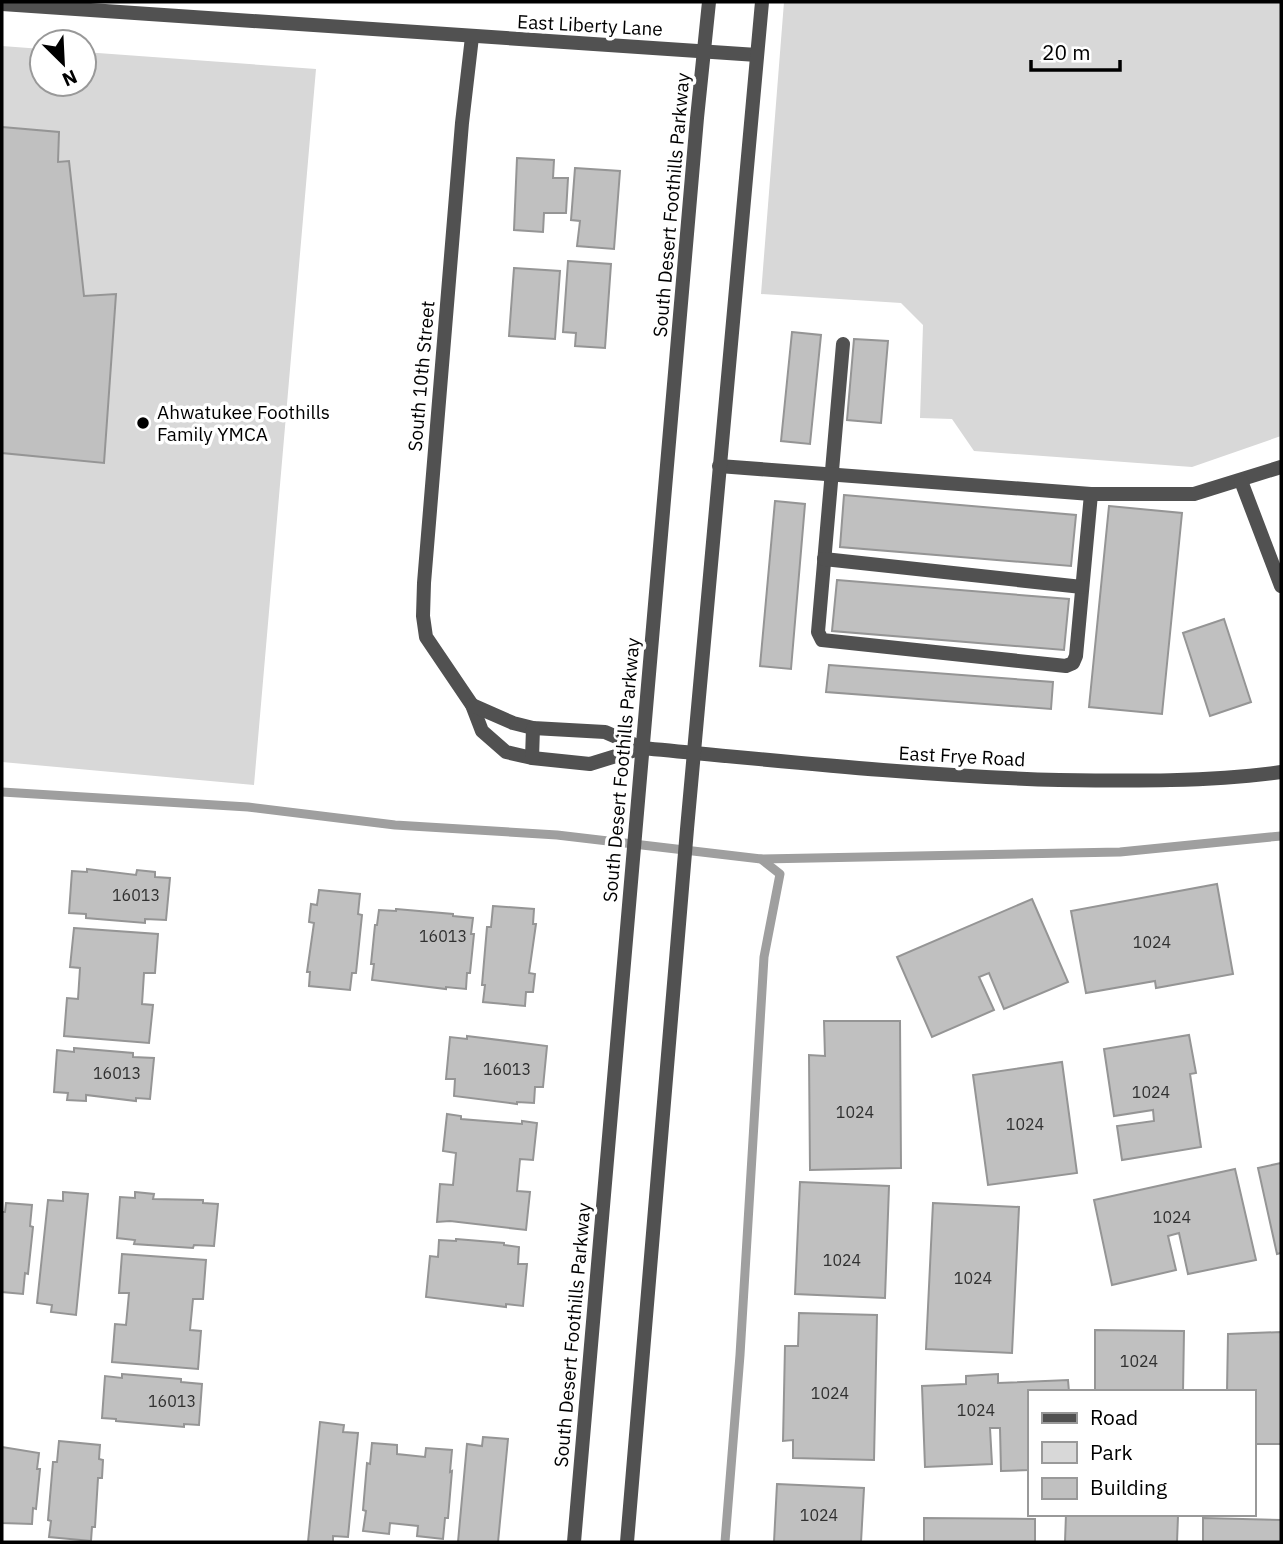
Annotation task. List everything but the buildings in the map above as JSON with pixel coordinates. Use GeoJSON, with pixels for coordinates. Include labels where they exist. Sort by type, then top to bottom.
{"type":"FeatureCollection","features":[{"type":"Feature","properties":{"kind":"street","name":"South Desert Foothills Parkway"},"geometry":{"type":"LineString","coordinates":[[574,1542],[709,2]]}},
{"type":"Feature","properties":{"kind":"street"},"geometry":{"type":"LineString","coordinates":[[627,1542],[687,829],[762,2]]}},
{"type":"Feature","properties":{"kind":"street","name":"East Liberty Lane"},"geometry":{"type":"LineString","coordinates":[[2,5],[757,55]]}},
{"type":"Feature","properties":{"kind":"street","name":"South 10th Street"},"geometry":{"type":"LineString","coordinates":[[472,37],[448,284],[423,616],[426,637],[472,705]]}},
{"type":"Feature","properties":{"kind":"street"},"geometry":{"type":"LineString","coordinates":[[843,344],[818,632],[822,640],[1066,666],[1073,663],[1076,656],[1091,495]]}},
{"type":"Feature","properties":{"kind":"street"},"geometry":{"type":"LineString","coordinates":[[719,466],[1091,495],[1194,494],[1281,467]]}},
{"type":"Feature","properties":{"kind":"street"},"geometry":{"type":"LineString","coordinates":[[1241,481],[1281,586]]}},
{"type":"Feature","properties":{"kind":"street"},"geometry":{"type":"LineString","coordinates":[[824,559],[1082,587]]}},
{"type":"Feature","properties":{"kind":"street","name":"East Frye Road"},"geometry":{"type":"LineString","coordinates":[[472,705],[513,723],[533,728],[605,732],[642,748],[903,772],[1021,779],[1124,781],[1281,772]]}},
{"type":"Feature","properties":{"kind":"street","name":"East Frye Road"},"geometry":{"type":"LineString","coordinates":[[472,705],[482,731],[506,752],[532,758],[590,764],[642,748]]}},
{"type":"Feature","properties":{"kind":"street"},"geometry":{"type":"LineString","coordinates":[[532,758],[533,728]]}},
{"type":"Feature","properties":{"kind":"green space"},"geometry":{"type":"Polygon","coordinates":[[[784,2],[1281,2],[1281,436],[1192,467],[974,451],[952,419],[920,418],[923,325],[901,303],[761,294],[784,2]]]}},
{"type":"Feature","properties":{"kind":"green space","name":"Ahwatukee Foothills Family YMCA"},"geometry":{"type":"Polygon","coordinates":[[[2,46],[28,48],[28,98],[98,98],[98,53],[316,69],[254,785],[2,762],[2,46]]]}},
{"type":"Feature","properties":{"kind":"waterway"},"geometry":{"type":"LineString","coordinates":[[2,792],[248,807],[395,825],[557,835],[761,859],[780,874],[764,957],[740,1355],[725,1542]]}},
{"type":"Feature","properties":{"kind":"waterway"},"geometry":{"type":"LineString","coordinates":[[761,859],[1120,852],[1281,836]]}},
{"type":"Feature","properties":{"kind":"place","name":"Ahwatukee Foothills Family YMCA"},"geometry":{"type":"Point","coordinates":[143,423]}}]}
